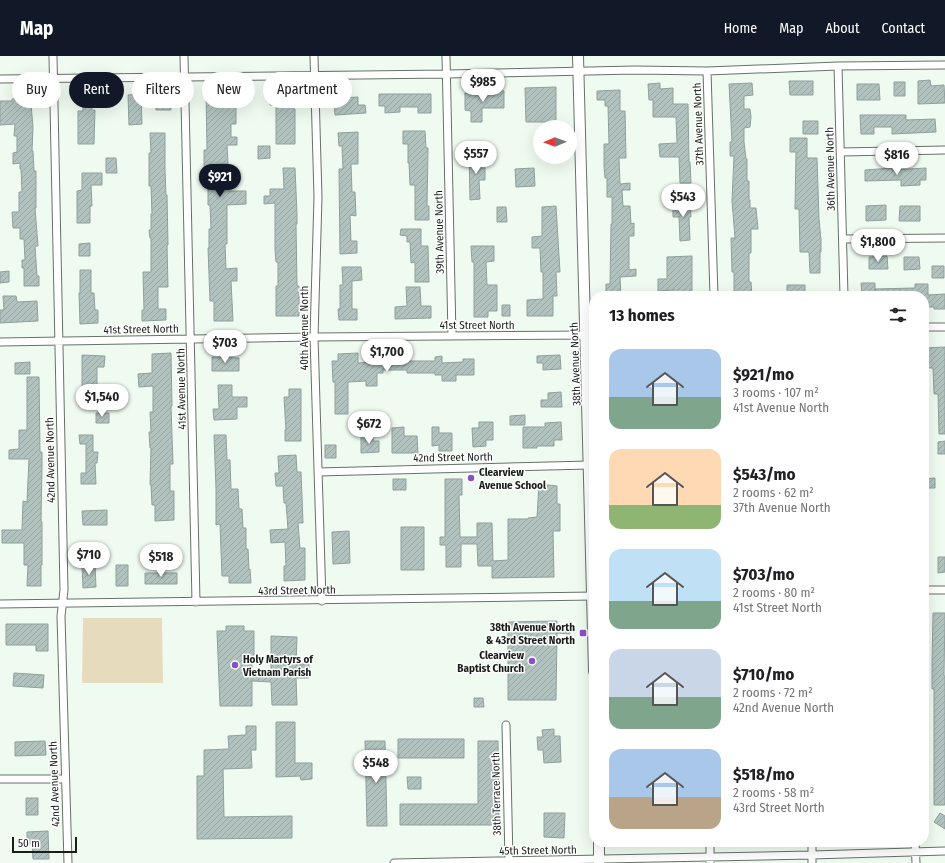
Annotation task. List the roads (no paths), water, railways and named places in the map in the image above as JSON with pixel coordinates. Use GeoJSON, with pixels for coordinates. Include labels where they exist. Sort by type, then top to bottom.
{"type":"FeatureCollection","features":[{"type":"Feature","properties":{"kind":"main road","name":"38th Avenue North"},"geometry":{"type":"LineString","coordinates":[[578,56],[589,313]]}},
{"type":"Feature","properties":{"kind":"main road"},"geometry":{"type":"LineString","coordinates":[[599,847],[599,861]]}},
{"type":"Feature","properties":{"kind":"street","name":"42nd Avenue North"},"geometry":{"type":"LineString","coordinates":[[53,56],[53,72]]}},
{"type":"Feature","properties":{"kind":"street","name":"41st Avenue North"},"geometry":{"type":"LineString","coordinates":[[184,56],[184,72]]}},
{"type":"Feature","properties":{"kind":"street","name":"40th Avenue North"},"geometry":{"type":"LineString","coordinates":[[314,56],[314,72]]}},
{"type":"Feature","properties":{"kind":"street","name":"39th Avenue North"},"geometry":{"type":"LineString","coordinates":[[446,56],[452,336]]}},
{"type":"Feature","properties":{"kind":"street"},"geometry":{"type":"LineString","coordinates":[[352,75],[635,70],[708,71],[838,66],[945,65]]}},
{"type":"Feature","properties":{"kind":"street","name":"36th Avenue North"},"geometry":{"type":"LineString","coordinates":[[838,66],[844,291]]}},
{"type":"Feature","properties":{"kind":"street","name":"37th Avenue North"},"geometry":{"type":"LineString","coordinates":[[708,71],[714,291]]}},
{"type":"Feature","properties":{"kind":"street"},"geometry":{"type":"LineString","coordinates":[[194,77],[263,76]]}},
{"type":"Feature","properties":{"kind":"street"},"geometry":{"type":"LineString","coordinates":[[61,79],[132,78]]}},
{"type":"Feature","properties":{"kind":"street"},"geometry":{"type":"LineString","coordinates":[[0,79],[12,79]]}},
{"type":"Feature","properties":{"kind":"street","name":"42nd Avenue North"},"geometry":{"type":"LineString","coordinates":[[54,108],[64,590],[61,616],[64,779],[68,863]]}},
{"type":"Feature","properties":{"kind":"street","name":"41st Avenue North"},"geometry":{"type":"LineString","coordinates":[[185,108],[196,602]]}},
{"type":"Feature","properties":{"kind":"street","name":"40th Avenue North"},"geometry":{"type":"LineString","coordinates":[[315,108],[318,197],[314,337],[322,601]]}},
{"type":"Feature","properties":{"kind":"street"},"geometry":{"type":"LineString","coordinates":[[841,152],[945,150]]}},
{"type":"Feature","properties":{"kind":"street"},"geometry":{"type":"LineString","coordinates":[[843,239],[945,238]]}},
{"type":"Feature","properties":{"kind":"street"},"geometry":{"type":"LineString","coordinates":[[929,327],[945,327]]}},
{"type":"Feature","properties":{"kind":"street","name":"41st Street North"},"geometry":{"type":"LineString","coordinates":[[0,342],[314,337],[589,335]]}},
{"type":"Feature","properties":{"kind":"street","name":"42nd Street North"},"geometry":{"type":"LineString","coordinates":[[318,472],[589,465]]}},
{"type":"Feature","properties":{"kind":"street"},"geometry":{"type":"LineString","coordinates":[[929,590],[945,590]]}},
{"type":"Feature","properties":{"kind":"street","name":"43rd Street North"},"geometry":{"type":"LineString","coordinates":[[0,604],[322,601],[589,596]]}},
{"type":"Feature","properties":{"kind":"street","name":"38th Terrace North"},"geometry":{"type":"LineString","coordinates":[[506,725],[509,862]]}},
{"type":"Feature","properties":{"kind":"street"},"geometry":{"type":"LineString","coordinates":[[0,779],[64,779]]}},
{"type":"Feature","properties":{"kind":"street"},"geometry":{"type":"LineString","coordinates":[[710,847],[710,860]]}},
{"type":"Feature","properties":{"kind":"street"},"geometry":{"type":"LineString","coordinates":[[812,847],[812,859]]}},
{"type":"Feature","properties":{"kind":"street"},"geometry":{"type":"LineString","coordinates":[[916,847],[916,863]]}},
{"type":"Feature","properties":{"kind":"street","name":"45th Street North"},"geometry":{"type":"LineString","coordinates":[[394,863],[812,859],[945,851]]}},
{"type":"Feature","properties":{"kind":"place","name":"Clearview Avenue School"},"geometry":{"type":"Point","coordinates":[471,478]}},
{"type":"Feature","properties":{"kind":"place","name":"38th Avenue North & 43rd Street North"},"geometry":{"type":"Point","coordinates":[583,633]}},
{"type":"Feature","properties":{"kind":"place","name":"Clearview Baptist Church"},"geometry":{"type":"Point","coordinates":[532,661]}},
{"type":"Feature","properties":{"kind":"place","name":"Holy Martyrs of Vietnam Parish"},"geometry":{"type":"Point","coordinates":[235,665]}}]}
